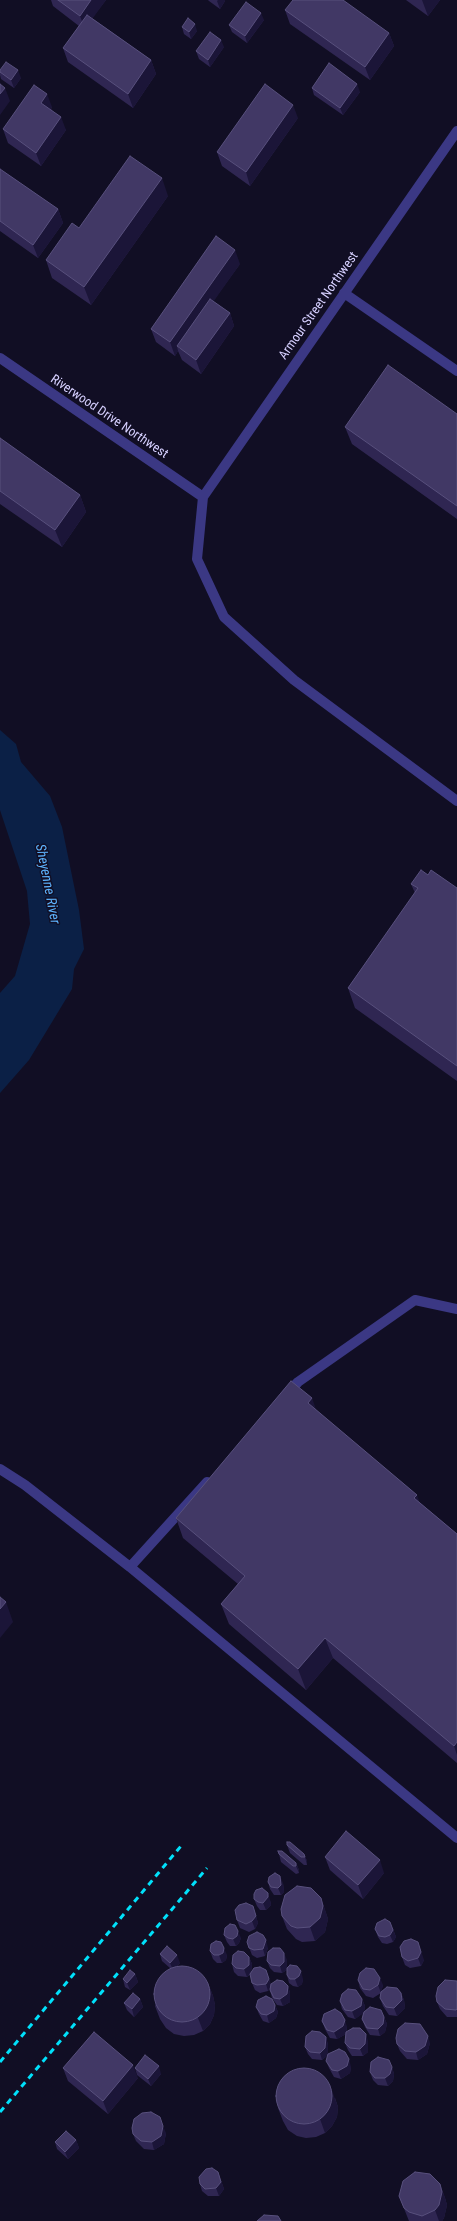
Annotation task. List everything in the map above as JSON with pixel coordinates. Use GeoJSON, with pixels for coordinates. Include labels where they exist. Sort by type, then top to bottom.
{"type":"FeatureCollection","features":[{"type":"Feature","properties":{"kind":"street","name":"Armour Street Northwest"},"geometry":{"type":"LineString","coordinates":[[203,497],[457,131]]}},
{"type":"Feature","properties":{"kind":"street"},"geometry":{"type":"LineString","coordinates":[[344,293],[457,371]]}},
{"type":"Feature","properties":{"kind":"street","name":"Riverwood Drive Northwest"},"geometry":{"type":"LineString","coordinates":[[0,358],[203,497]]}},
{"type":"Feature","properties":{"kind":"street"},"geometry":{"type":"LineString","coordinates":[[203,497],[197,559],[224,617],[294,680],[457,801]]}},
{"type":"Feature","properties":{"kind":"street"},"geometry":{"type":"LineString","coordinates":[[277,1405],[298,1382],[415,1300],[457,1309]]}},
{"type":"Feature","properties":{"kind":"street"},"geometry":{"type":"LineString","coordinates":[[0,1469],[25,1485],[130,1567],[457,1838]]}},
{"type":"Feature","properties":{"kind":"street"},"geometry":{"type":"LineString","coordinates":[[130,1567],[214,1474]]}},
{"type":"Feature","properties":{"kind":"water","name":"Sheyenne River"},"geometry":{"type":"Polygon","coordinates":[[[0,730],[16,744],[21,762],[50,796],[62,827],[79,910],[84,949],[74,969],[72,989],[29,1060],[0,1093],[0,993],[15,976],[30,924],[27,891],[0,810],[0,730]]]}},
{"type":"Feature","properties":{"kind":"building"},"geometry":{"type":"Polygon","coordinates":[[[58,0],[91,0],[80,16],[58,0]]]}},
{"type":"Feature","properties":{"kind":"building"},"geometry":{"type":"Polygon","coordinates":[[[293,0],[343,0],[389,33],[365,67],[285,10],[293,0]]]}},
{"type":"Feature","properties":{"kind":"building"},"geometry":{"type":"Polygon","coordinates":[[[246,2],[261,13],[245,36],[229,25],[246,2]]]}},
{"type":"Feature","properties":{"kind":"building"},"geometry":{"type":"Polygon","coordinates":[[[87,15],[151,60],[128,94],[63,48],[87,15]]]}},
{"type":"Feature","properties":{"kind":"building"},"geometry":{"type":"Polygon","coordinates":[[[188,18],[195,24],[189,32],[182,27],[188,18]]]}},
{"type":"Feature","properties":{"kind":"building"},"geometry":{"type":"Polygon","coordinates":[[[210,32],[221,40],[208,60],[196,51],[210,32]]]}},
{"type":"Feature","properties":{"kind":"building"},"geometry":{"type":"Polygon","coordinates":[[[6,62],[18,70],[11,80],[0,72],[6,62]]]}},
{"type":"Feature","properties":{"kind":"building"},"geometry":{"type":"Polygon","coordinates":[[[329,63],[357,84],[340,108],[312,88],[329,63]]]}},
{"type":"Feature","properties":{"kind":"building"},"geometry":{"type":"Polygon","coordinates":[[[0,84],[5,88],[0,94],[0,84]]]}},
{"type":"Feature","properties":{"kind":"building"},"geometry":{"type":"Polygon","coordinates":[[[265,84],[293,105],[246,172],[217,152],[265,84]]]}},
{"type":"Feature","properties":{"kind":"building"},"geometry":{"type":"Polygon","coordinates":[[[34,85],[47,94],[41,103],[61,117],[36,153],[3,129],[34,85]]]}},
{"type":"Feature","properties":{"kind":"building"},"geometry":{"type":"Polygon","coordinates":[[[130,156],[162,178],[84,287],[46,260],[72,223],[79,228],[130,156]]]}},
{"type":"Feature","properties":{"kind":"building"},"geometry":{"type":"Polygon","coordinates":[[[0,169],[58,209],[33,245],[0,221],[0,169]]]}},
{"type":"Feature","properties":{"kind":"building"},"geometry":{"type":"Polygon","coordinates":[[[216,236],[235,250],[170,342],[151,329],[216,236]]]}},
{"type":"Feature","properties":{"kind":"building"},"geometry":{"type":"Polygon","coordinates":[[[210,299],[230,313],[196,360],[177,346],[210,299]]]}},
{"type":"Feature","properties":{"kind":"building"},"geometry":{"type":"Polygon","coordinates":[[[388,365],[457,414],[457,506],[345,427],[388,365]]]}},
{"type":"Feature","properties":{"kind":"building"},"geometry":{"type":"Polygon","coordinates":[[[0,438],[80,495],[55,530],[0,491],[0,438]]]}},
{"type":"Feature","properties":{"kind":"building"},"geometry":{"type":"Polygon","coordinates":[[[421,870],[428,875],[431,870],[457,888],[457,1066],[348,988],[418,888],[411,884],[421,870]]]}},
{"type":"Feature","properties":{"kind":"building"},"geometry":{"type":"Polygon","coordinates":[[[291,1381],[312,1398],[308,1403],[417,1495],[414,1498],[457,1534],[457,1742],[454,1746],[325,1638],[298,1669],[221,1604],[245,1576],[176,1518],[291,1381]]]}},
{"type":"Feature","properties":{"kind":"building"},"geometry":{"type":"Polygon","coordinates":[[[0,1597],[6,1602],[0,1609],[0,1597]]]}},
{"type":"Feature","properties":{"kind":"building"},"geometry":{"type":"Polygon","coordinates":[[[346,1831],[380,1860],[358,1885],[325,1857],[346,1831]]]}},
{"type":"Feature","properties":{"kind":"building"},"geometry":{"type":"Polygon","coordinates":[[[287,1842],[290,1842],[304,1854],[305,1857],[301,1857],[287,1845],[287,1842]]]}},
{"type":"Feature","properties":{"kind":"building"},"geometry":{"type":"Polygon","coordinates":[[[278,1851],[282,1851],[296,1863],[296,1866],[293,1866],[279,1854],[278,1851]]]}},
{"type":"Feature","properties":{"kind":"building"},"geometry":{"type":"Polygon","coordinates":[[[275,1873],[280,1876],[281,1885],[278,1888],[271,1887],[268,1882],[269,1877],[275,1873]]]}},
{"type":"Feature","properties":{"kind":"building"},"geometry":{"type":"Polygon","coordinates":[[[297,1886],[311,1888],[321,1898],[323,1906],[320,1918],[310,1927],[297,1928],[291,1926],[282,1916],[281,1909],[285,1895],[297,1886]]]}},
{"type":"Feature","properties":{"kind":"building"},"geometry":{"type":"Polygon","coordinates":[[[262,1888],[268,1893],[268,1897],[263,1903],[254,1899],[256,1890],[262,1888]]]}},
{"type":"Feature","properties":{"kind":"building"},"geometry":{"type":"Polygon","coordinates":[[[246,1903],[253,1906],[256,1916],[252,1921],[246,1924],[237,1920],[235,1910],[239,1905],[246,1903]]]}},
{"type":"Feature","properties":{"kind":"building"},"geometry":{"type":"Polygon","coordinates":[[[385,1919],[390,1922],[393,1930],[390,1935],[385,1937],[379,1936],[375,1929],[377,1923],[385,1919]]]}},
{"type":"Feature","properties":{"kind":"building"},"geometry":{"type":"Polygon","coordinates":[[[230,1924],[235,1925],[238,1931],[237,1936],[233,1939],[224,1935],[225,1928],[230,1924]]]}},
{"type":"Feature","properties":{"kind":"building"},"geometry":{"type":"Polygon","coordinates":[[[257,1932],[263,1935],[266,1940],[263,1949],[254,1950],[249,1948],[247,1942],[249,1936],[257,1932]]]}},
{"type":"Feature","properties":{"kind":"building"},"geometry":{"type":"Polygon","coordinates":[[[411,1939],[418,1942],[421,1952],[418,1958],[408,1961],[402,1957],[400,1947],[404,1941],[411,1939]]]}},
{"type":"Feature","properties":{"kind":"building"},"geometry":{"type":"Polygon","coordinates":[[[216,1941],[221,1942],[224,1948],[223,1953],[219,1955],[214,1955],[210,1951],[211,1944],[216,1941]]]}},
{"type":"Feature","properties":{"kind":"building"},"geometry":{"type":"Polygon","coordinates":[[[167,1946],[177,1955],[170,1963],[160,1954],[167,1946]]]}},
{"type":"Feature","properties":{"kind":"building"},"geometry":{"type":"Polygon","coordinates":[[[273,1948],[280,1948],[284,1953],[284,1962],[280,1966],[271,1965],[267,1961],[268,1952],[273,1948]]]}},
{"type":"Feature","properties":{"kind":"building"},"geometry":{"type":"Polygon","coordinates":[[[238,1951],[244,1952],[249,1957],[249,1965],[244,1969],[236,1968],[232,1964],[233,1955],[238,1951]]]}},
{"type":"Feature","properties":{"kind":"building"},"geometry":{"type":"Polygon","coordinates":[[[290,1965],[297,1966],[301,1971],[299,1976],[295,1979],[290,1979],[287,1975],[287,1968],[290,1965]]]}},
{"type":"Feature","properties":{"kind":"building"},"geometry":{"type":"Polygon","coordinates":[[[176,1966],[188,1966],[202,1974],[210,1988],[208,2005],[202,2014],[188,2022],[176,2022],[166,2017],[159,2010],[154,2000],[154,1988],[159,1978],[166,1971],[176,1966]]]}},
{"type":"Feature","properties":{"kind":"building"},"geometry":{"type":"Polygon","coordinates":[[[260,1967],[266,1970],[269,1979],[266,1984],[257,1985],[252,1983],[250,1974],[254,1968],[260,1967]]]}},
{"type":"Feature","properties":{"kind":"building"},"geometry":{"type":"Polygon","coordinates":[[[366,1968],[374,1969],[380,1978],[378,1985],[370,1990],[363,1989],[358,1980],[360,1973],[366,1968]]]}},
{"type":"Feature","properties":{"kind":"building"},"geometry":{"type":"Polygon","coordinates":[[[130,1970],[135,1974],[127,1983],[123,1979],[130,1970]]]}},
{"type":"Feature","properties":{"kind":"building"},"geometry":{"type":"Polygon","coordinates":[[[277,1980],[283,1981],[288,1986],[287,1994],[280,1999],[274,1998],[270,1990],[271,1984],[277,1980]]]}},
{"type":"Feature","properties":{"kind":"building"},"geometry":{"type":"Polygon","coordinates":[[[445,1980],[457,1981],[456,2010],[445,2009],[437,2002],[436,1996],[438,1987],[445,1980]]]}},
{"type":"Feature","properties":{"kind":"building"},"geometry":{"type":"Polygon","coordinates":[[[387,1987],[397,1988],[401,1993],[402,2000],[394,2008],[386,2007],[380,1998],[381,1992],[387,1987]]]}},
{"type":"Feature","properties":{"kind":"building"},"geometry":{"type":"Polygon","coordinates":[[[348,1989],[356,1990],[362,1999],[361,2006],[352,2011],[345,2010],[340,2001],[342,1994],[348,1989]]]}},
{"type":"Feature","properties":{"kind":"building"},"geometry":{"type":"Polygon","coordinates":[[[133,1993],[140,1999],[132,2009],[124,2003],[133,1993]]]}},
{"type":"Feature","properties":{"kind":"building"},"geometry":{"type":"Polygon","coordinates":[[[266,1996],[272,1999],[275,2005],[274,2011],[267,2015],[261,2014],[256,2007],[258,2000],[266,1996]]]}},
{"type":"Feature","properties":{"kind":"building"},"geometry":{"type":"Polygon","coordinates":[[[370,2007],[381,2010],[384,2017],[383,2024],[378,2029],[367,2028],[362,2019],[364,2012],[370,2007]]]}},
{"type":"Feature","properties":{"kind":"building"},"geometry":{"type":"Polygon","coordinates":[[[335,2009],[341,2013],[345,2020],[343,2026],[334,2032],[327,2030],[322,2021],[324,2014],[335,2009]]]}},
{"type":"Feature","properties":{"kind":"building"},"geometry":{"type":"Polygon","coordinates":[[[405,2023],[420,2024],[428,2036],[425,2046],[416,2052],[405,2051],[397,2044],[396,2038],[398,2029],[405,2023]]]}},
{"type":"Feature","properties":{"kind":"building"},"geometry":{"type":"Polygon","coordinates":[[[353,2028],[360,2028],[366,2034],[365,2044],[360,2049],[350,2048],[345,2043],[346,2032],[353,2028]]]}},
{"type":"Feature","properties":{"kind":"building"},"geometry":{"type":"Polygon","coordinates":[[[312,2031],[320,2032],[326,2037],[325,2048],[320,2053],[310,2052],[305,2047],[306,2036],[312,2031]]]}},
{"type":"Feature","properties":{"kind":"building"},"geometry":{"type":"Polygon","coordinates":[[[94,2032],[133,2065],[103,2101],[63,2068],[94,2032]]]}},
{"type":"Feature","properties":{"kind":"building"},"geometry":{"type":"Polygon","coordinates":[[[339,2049],[345,2052],[349,2059],[347,2066],[338,2071],[332,2070],[326,2061],[328,2054],[339,2049]]]}},
{"type":"Feature","properties":{"kind":"building"},"geometry":{"type":"Polygon","coordinates":[[[145,2055],[159,2066],[148,2079],[135,2068],[145,2055]]]}},
{"type":"Feature","properties":{"kind":"building"},"geometry":{"type":"Polygon","coordinates":[[[378,2057],[389,2060],[392,2067],[390,2074],[385,2078],[375,2078],[370,2072],[371,2062],[378,2057]]]}},
{"type":"Feature","properties":{"kind":"building"},"geometry":{"type":"Polygon","coordinates":[[[298,2068],[310,2068],[324,2076],[332,2090],[330,2107],[324,2116],[310,2124],[298,2124],[288,2119],[281,2112],[276,2102],[276,2090],[281,2080],[288,2073],[298,2068]]]}},
{"type":"Feature","properties":{"kind":"building"},"geometry":{"type":"Polygon","coordinates":[[[151,2112],[160,2117],[163,2126],[161,2136],[152,2142],[141,2141],[133,2134],[132,2128],[134,2119],[142,2113],[151,2112]]]}},
{"type":"Feature","properties":{"kind":"building"},"geometry":{"type":"Polygon","coordinates":[[[66,2131],[76,2140],[65,2152],[55,2142],[66,2131]]]}},
{"type":"Feature","properties":{"kind":"building"},"geometry":{"type":"Polygon","coordinates":[[[212,2168],[218,2172],[221,2182],[216,2188],[205,2189],[200,2184],[199,2177],[206,2169],[212,2168]]]}},
{"type":"Feature","properties":{"kind":"building"},"geometry":{"type":"Polygon","coordinates":[[[415,2172],[430,2174],[440,2184],[442,2192],[439,2205],[435,2210],[422,2216],[409,2212],[404,2208],[399,2196],[403,2181],[415,2172]]]}},
{"type":"Feature","properties":{"kind":"building"},"geometry":{"type":"Polygon","coordinates":[[[264,2215],[278,2216],[281,2221],[257,2221],[264,2215]]]}},
{"type":"Feature","properties":{"kind":"railway"},"geometry":{"type":"LineString","coordinates":[[0,2062],[181,1846]]}},
{"type":"Feature","properties":{"kind":"railway"},"geometry":{"type":"LineString","coordinates":[[0,2112],[207,1868]]}}]}
